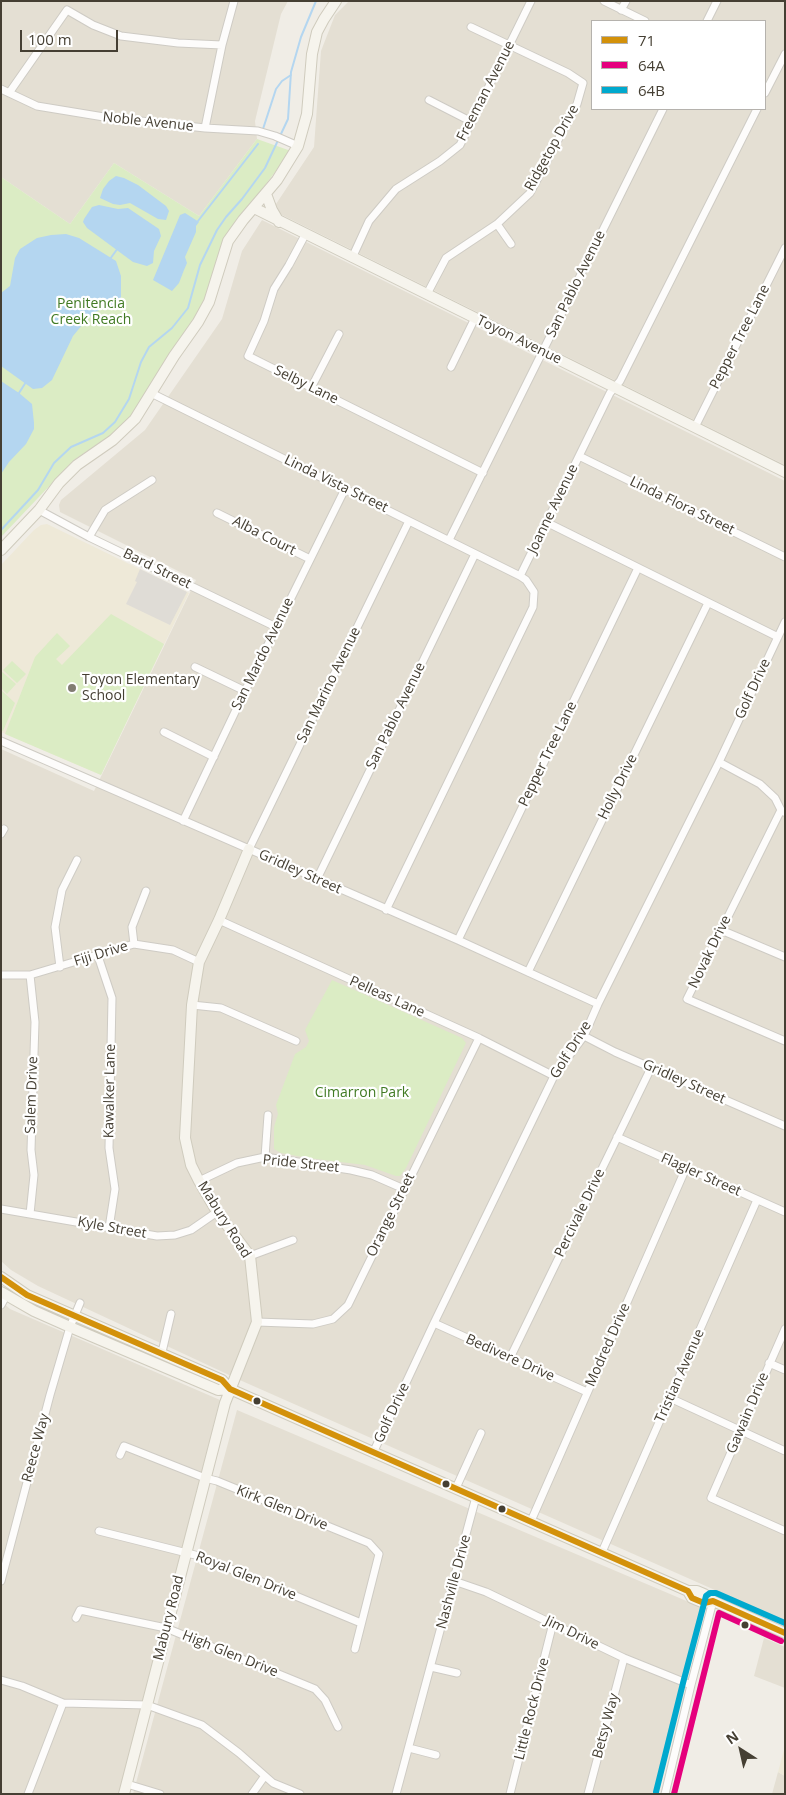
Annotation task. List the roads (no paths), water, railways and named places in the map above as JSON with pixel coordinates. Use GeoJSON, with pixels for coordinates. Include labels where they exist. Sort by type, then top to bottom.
{"type":"FeatureCollection","features":[{"type":"Feature","properties":{"kind":"street"},"geometry":{"type":"LineString","coordinates":[[205,128],[222,45],[234,1]]}},
{"type":"Feature","properties":{"kind":"street"},"geometry":{"type":"LineString","coordinates":[[1,550],[39,510],[59,483],[77,465],[113,440],[135,419],[174,356],[198,322],[209,302],[228,241],[266,194],[298,146],[306,119],[311,87],[312,54],[317,32],[336,1]]}},
{"type":"Feature","properties":{"kind":"street","name":"Freeman Avenue"},"geometry":{"type":"LineString","coordinates":[[352,258],[369,221],[396,189],[440,162],[460,145],[531,1]]}},
{"type":"Feature","properties":{"kind":"street"},"geometry":{"type":"LineString","coordinates":[[604,1],[643,20]]}},
{"type":"Feature","properties":{"kind":"street"},"geometry":{"type":"LineString","coordinates":[[622,10],[626,1]]}},
{"type":"Feature","properties":{"kind":"street"},"geometry":{"type":"LineString","coordinates":[[708,20],[717,1]]}},
{"type":"Feature","properties":{"kind":"street"},"geometry":{"type":"LineString","coordinates":[[4,91],[66,10],[93,25],[121,36],[178,43],[222,45]]}},
{"type":"Feature","properties":{"kind":"street"},"geometry":{"type":"LineString","coordinates":[[472,27],[509,46]]}},
{"type":"Feature","properties":{"kind":"street","name":"Ridgetop Drive"},"geometry":{"type":"LineString","coordinates":[[427,294],[446,258],[497,224],[530,193],[577,104],[583,83],[568,73],[509,46]]}},
{"type":"Feature","properties":{"kind":"street"},"geometry":{"type":"LineString","coordinates":[[766,91],[785,54]]}},
{"type":"Feature","properties":{"kind":"street","name":"Noble Avenue"},"geometry":{"type":"LineString","coordinates":[[4,91],[37,106],[91,115],[205,128],[258,131],[298,146]]}},
{"type":"Feature","properties":{"kind":"street"},"geometry":{"type":"LineString","coordinates":[[429,100],[472,122]]}},
{"type":"Feature","properties":{"kind":"street","name":"San Pablo Avenue"},"geometry":{"type":"LineString","coordinates":[[449,540],[662,110]]}},
{"type":"Feature","properties":{"kind":"street","name":"Joanne Avenue"},"geometry":{"type":"LineString","coordinates":[[520,576],[579,456],[624,372],[756,110]]}},
{"type":"Feature","properties":{"kind":"street"},"geometry":{"type":"LineString","coordinates":[[266,194],[272,210],[280,223]]}},
{"type":"Feature","properties":{"kind":"street","name":"Toyon Avenue"},"geometry":{"type":"LineString","coordinates":[[254,208],[280,223],[785,472]]}},
{"type":"Feature","properties":{"kind":"street"},"geometry":{"type":"LineString","coordinates":[[497,224],[511,244]]}},
{"type":"Feature","properties":{"kind":"street","name":"Selby Lane"},"geometry":{"type":"LineString","coordinates":[[305,235],[289,266],[274,289],[264,321],[248,356],[483,473]]}},
{"type":"Feature","properties":{"kind":"street","name":"Pepper Tree Lane"},"geometry":{"type":"LineString","coordinates":[[695,427],[785,248]]}},
{"type":"Feature","properties":{"kind":"street"},"geometry":{"type":"LineString","coordinates":[[451,367],[475,318]]}},
{"type":"Feature","properties":{"kind":"street"},"geometry":{"type":"LineString","coordinates":[[312,388],[339,334]]}},
{"type":"Feature","properties":{"kind":"street","name":"Linda Vista Street"},"geometry":{"type":"LineString","coordinates":[[151,393],[520,576]]}},
{"type":"Feature","properties":{"kind":"street","name":"Linda Flora Street"},"geometry":{"type":"LineString","coordinates":[[579,456],[785,557]]}},
{"type":"Feature","properties":{"kind":"street"},"geometry":{"type":"LineString","coordinates":[[89,537],[105,510],[152,480]]}},
{"type":"Feature","properties":{"kind":"street","name":"San Mardo Avenue"},"geometry":{"type":"LineString","coordinates":[[184,821],[276,627],[345,489]]}},
{"type":"Feature","properties":{"kind":"street","name":"Bard Street"},"geometry":{"type":"LineString","coordinates":[[39,510],[89,537],[276,627]]}},
{"type":"Feature","properties":{"kind":"street","name":"Alba Court"},"geometry":{"type":"LineString","coordinates":[[217,512],[310,559]]}},
{"type":"Feature","properties":{"kind":"street","name":"San Marino Avenue"},"geometry":{"type":"LineString","coordinates":[[249,850],[409,521]]}},
{"type":"Feature","properties":{"kind":"street"},"geometry":{"type":"LineString","coordinates":[[546,522],[778,637]]}},
{"type":"Feature","properties":{"kind":"street","name":"San Pablo Avenue"},"geometry":{"type":"LineString","coordinates":[[317,879],[475,554]]}},
{"type":"Feature","properties":{"kind":"street","name":"Pepper Tree Lane"},"geometry":{"type":"LineString","coordinates":[[458,940],[638,568]]}},
{"type":"Feature","properties":{"kind":"street"},"geometry":{"type":"LineString","coordinates":[[386,910],[533,607],[534,592],[531,585],[520,576]]}},
{"type":"Feature","properties":{"kind":"street","name":"Holly Drive"},"geometry":{"type":"LineString","coordinates":[[528,972],[708,603]]}},
{"type":"Feature","properties":{"kind":"street","name":"Golf Drive"},"geometry":{"type":"LineString","coordinates":[[373,1453],[554,1076],[584,1036],[598,1004],[719,762],[785,622]]}},
{"type":"Feature","properties":{"kind":"street"},"geometry":{"type":"LineString","coordinates":[[195,667],[245,691]]}},
{"type":"Feature","properties":{"kind":"street"},"geometry":{"type":"LineString","coordinates":[[164,732],[214,757]]}},
{"type":"Feature","properties":{"kind":"street","name":"Gridley Street"},"geometry":{"type":"LineString","coordinates":[[1,740],[458,940],[598,1004]]}},
{"type":"Feature","properties":{"kind":"street"},"geometry":{"type":"LineString","coordinates":[[719,762],[760,784],[774,798],[783,811]]}},
{"type":"Feature","properties":{"kind":"street","name":"Novak Drive"},"geometry":{"type":"LineString","coordinates":[[783,811],[687,999],[785,1041]]}},
{"type":"Feature","properties":{"kind":"street","name":"Mabury Road"},"geometry":{"type":"LineString","coordinates":[[125,1789],[205,1478],[230,1389],[257,1322],[250,1256],[217,1212],[198,1181],[191,1165],[185,1138],[192,1005],[199,962],[249,850]]}},
{"type":"Feature","properties":{"kind":"street"},"geometry":{"type":"LineString","coordinates":[[60,967],[55,927],[62,890],[77,860]]}},
{"type":"Feature","properties":{"kind":"street"},"geometry":{"type":"LineString","coordinates":[[134,944],[132,927],[146,891]]}},
{"type":"Feature","properties":{"kind":"street","name":"Pelleas Lane"},"geometry":{"type":"LineString","coordinates":[[219,920],[479,1038],[554,1076]]}},
{"type":"Feature","properties":{"kind":"street"},"geometry":{"type":"LineString","coordinates":[[721,930],[785,957]]}},
{"type":"Feature","properties":{"kind":"street","name":"Fiji Drive"},"geometry":{"type":"LineString","coordinates":[[1,975],[30,975],[134,944],[173,950],[199,962]]}},
{"type":"Feature","properties":{"kind":"street","name":"Kawalker Lane"},"geometry":{"type":"LineString","coordinates":[[98,956],[112,998],[109,1148],[115,1189],[109,1228]]}},
{"type":"Feature","properties":{"kind":"street","name":"Salem Drive"},"geometry":{"type":"LineString","coordinates":[[30,975],[35,1022],[31,1150],[34,1175],[30,1214]]}},
{"type":"Feature","properties":{"kind":"street"},"geometry":{"type":"LineString","coordinates":[[192,1005],[221,1008],[296,1041]]}},
{"type":"Feature","properties":{"kind":"street","name":"Gridley Street"},"geometry":{"type":"LineString","coordinates":[[584,1036],[651,1068],[785,1126]]}},
{"type":"Feature","properties":{"kind":"street","name":"Orange Street"},"geometry":{"type":"LineString","coordinates":[[257,1322],[313,1324],[333,1319],[348,1305],[479,1038]]}},
{"type":"Feature","properties":{"kind":"street","name":"Percivale Drive"},"geometry":{"type":"LineString","coordinates":[[510,1358],[651,1068]]}},
{"type":"Feature","properties":{"kind":"street"},"geometry":{"type":"LineString","coordinates":[[265,1157],[268,1115]]}},
{"type":"Feature","properties":{"kind":"street","name":"Flagler Street"},"geometry":{"type":"LineString","coordinates":[[617,1137],[785,1212]]}},
{"type":"Feature","properties":{"kind":"street","name":"Pride Street"},"geometry":{"type":"LineString","coordinates":[[198,1181],[237,1163],[265,1157],[351,1170],[372,1175],[404,1189]]}},
{"type":"Feature","properties":{"kind":"street","name":"Modred Drive"},"geometry":{"type":"LineString","coordinates":[[532,1521],[686,1168]]}},
{"type":"Feature","properties":{"kind":"street","name":"Tristian Avenue"},"geometry":{"type":"LineString","coordinates":[[602,1552],[757,1200]]}},
{"type":"Feature","properties":{"kind":"street","name":"Kyle Street"},"geometry":{"type":"LineString","coordinates":[[1,1209],[157,1236],[175,1236],[191,1230],[217,1212]]}},
{"type":"Feature","properties":{"kind":"street"},"geometry":{"type":"LineString","coordinates":[[250,1256],[293,1240]]}},
{"type":"Feature","properties":{"kind":"street"},"geometry":{"type":"LineString","coordinates":[[1,1277],[27,1295],[162,1352],[222,1380],[230,1389],[688,1591],[697,1591],[707,1595],[713,1601],[785,1633]]}},
{"type":"Feature","properties":{"kind":"street"},"geometry":{"type":"LineString","coordinates":[[3,1298],[218,1390],[230,1389]]}},
{"type":"Feature","properties":{"kind":"street","name":"Reece Way"},"geometry":{"type":"LineString","coordinates":[[1,1581],[50,1394],[70,1327],[80,1303]]}},
{"type":"Feature","properties":{"kind":"street"},"geometry":{"type":"LineString","coordinates":[[162,1352],[171,1314]]}},
{"type":"Feature","properties":{"kind":"street","name":"Bedivere Drive"},"geometry":{"type":"LineString","coordinates":[[434,1323],[587,1392]]}},
{"type":"Feature","properties":{"kind":"street","name":"Gawain Drive"},"geometry":{"type":"LineString","coordinates":[[785,1329],[711,1498],[785,1531]]}},
{"type":"Feature","properties":{"kind":"street"},"geometry":{"type":"LineString","coordinates":[[769,1363],[785,1370]]}},
{"type":"Feature","properties":{"kind":"street"},"geometry":{"type":"LineString","coordinates":[[670,1398],[785,1451]]}},
{"type":"Feature","properties":{"kind":"street"},"geometry":{"type":"LineString","coordinates":[[456,1488],[481,1433]]}},
{"type":"Feature","properties":{"kind":"street","name":"Kirk Glen Drive"},"geometry":{"type":"LineString","coordinates":[[120,1455],[124,1446],[217,1481],[369,1544],[379,1554],[362,1623]]}},
{"type":"Feature","properties":{"kind":"street","name":"Nashville Drive"},"geometry":{"type":"LineString","coordinates":[[396,1794],[476,1497]]}},
{"type":"Feature","properties":{"kind":"street","name":"Royal Glen Drive"},"geometry":{"type":"LineString","coordinates":[[99,1531],[199,1556],[362,1623]]}},
{"type":"Feature","properties":{"kind":"street","name":"Jim Drive"},"geometry":{"type":"LineString","coordinates":[[454,1581],[486,1592],[624,1658],[691,1685]]}},
{"type":"Feature","properties":{"kind":"street"},"geometry":{"type":"LineString","coordinates":[[665,1794],[713,1601]]}},
{"type":"Feature","properties":{"kind":"street","name":"High Glen Drive"},"geometry":{"type":"LineString","coordinates":[[76,1618],[80,1610],[166,1628],[315,1689],[325,1700],[338,1727]]}},
{"type":"Feature","properties":{"kind":"street"},"geometry":{"type":"LineString","coordinates":[[355,1649],[362,1623]]}},
{"type":"Feature","properties":{"kind":"street","name":"Little Rock Drive"},"geometry":{"type":"LineString","coordinates":[[510,1794],[554,1624]]}},
{"type":"Feature","properties":{"kind":"street","name":"Betsy Way"},"geometry":{"type":"LineString","coordinates":[[588,1794],[624,1658]]}},
{"type":"Feature","properties":{"kind":"street"},"geometry":{"type":"LineString","coordinates":[[431,1667],[457,1673]]}},
{"type":"Feature","properties":{"kind":"street"},"geometry":{"type":"LineString","coordinates":[[1,1680],[22,1686],[63,1703],[147,1705],[202,1725],[239,1754],[264,1777],[273,1783],[300,1794]]}},
{"type":"Feature","properties":{"kind":"street"},"geometry":{"type":"LineString","coordinates":[[28,1794],[63,1703]]}},
{"type":"Feature","properties":{"kind":"street"},"geometry":{"type":"LineString","coordinates":[[409,1748],[436,1755]]}},
{"type":"Feature","properties":{"kind":"street"},"geometry":{"type":"LineString","coordinates":[[252,1794],[264,1777]]}},
{"type":"Feature","properties":{"kind":"street"},"geometry":{"type":"LineString","coordinates":[[125,1789],[160,1794]]}},
{"type":"Feature","properties":{"kind":"water"},"geometry":{"type":"Polygon","coordinates":[[[116,176],[138,185],[166,206],[169,211],[166,220],[158,219],[130,203],[113,204],[100,198],[103,189],[116,176]]]}},
{"type":"Feature","properties":{"kind":"water"},"geometry":{"type":"Polygon","coordinates":[[[99,205],[118,209],[128,208],[159,229],[161,236],[154,251],[153,263],[147,266],[133,262],[87,228],[83,222],[84,219],[92,207],[99,205]]]}},
{"type":"Feature","properties":{"kind":"water"},"geometry":{"type":"Polygon","coordinates":[[[185,213],[199,222],[185,257],[187,263],[179,283],[172,291],[153,280],[180,215],[185,213]]]}},
{"type":"Feature","properties":{"kind":"water"},"geometry":{"type":"Polygon","coordinates":[[[66,234],[79,238],[116,261],[121,276],[121,297],[117,303],[97,311],[87,319],[73,336],[52,380],[42,388],[33,389],[1,366],[1,293],[10,286],[15,258],[20,249],[37,238],[66,234]]]}},
{"type":"Feature","properties":{"kind":"water"},"geometry":{"type":"Polygon","coordinates":[[[1,381],[32,404],[34,429],[26,444],[9,462],[1,474],[1,381]]]}},
{"type":"Feature","properties":{"kind":"waterway"},"geometry":{"type":"LineString","coordinates":[[1,530],[38,490],[54,463],[71,447],[103,433],[115,422],[129,399],[141,362],[149,347],[172,328],[188,308],[200,265],[217,230],[265,168],[288,119],[291,72],[301,37],[316,1]]}},
{"type":"Feature","properties":{"kind":"waterway"},"geometry":{"type":"LineString","coordinates":[[263,129],[276,89],[282,81],[291,75]]}},
{"type":"Feature","properties":{"kind":"waterway"},"geometry":{"type":"LineString","coordinates":[[198,221],[258,144]]}},
{"type":"Feature","properties":{"kind":"waterway"},"geometry":{"type":"LineString","coordinates":[[110,259],[118,248]]}},
{"type":"Feature","properties":{"kind":"waterway"},"geometry":{"type":"LineString","coordinates":[[19,393],[26,382]]}},
{"type":"Feature","properties":{"kind":"place","name":"Toyon Elementary School"},"geometry":{"type":"Point","coordinates":[72,688]}},
{"type":"Feature","properties":{"kind":"park label","name":"Penitencia Creek Reach"},"geometry":{"type":"Point","coordinates":[91,312]}},
{"type":"Feature","properties":{"kind":"park label","name":"Cimarron Park"},"geometry":{"type":"Point","coordinates":[362,1093]}}]}
